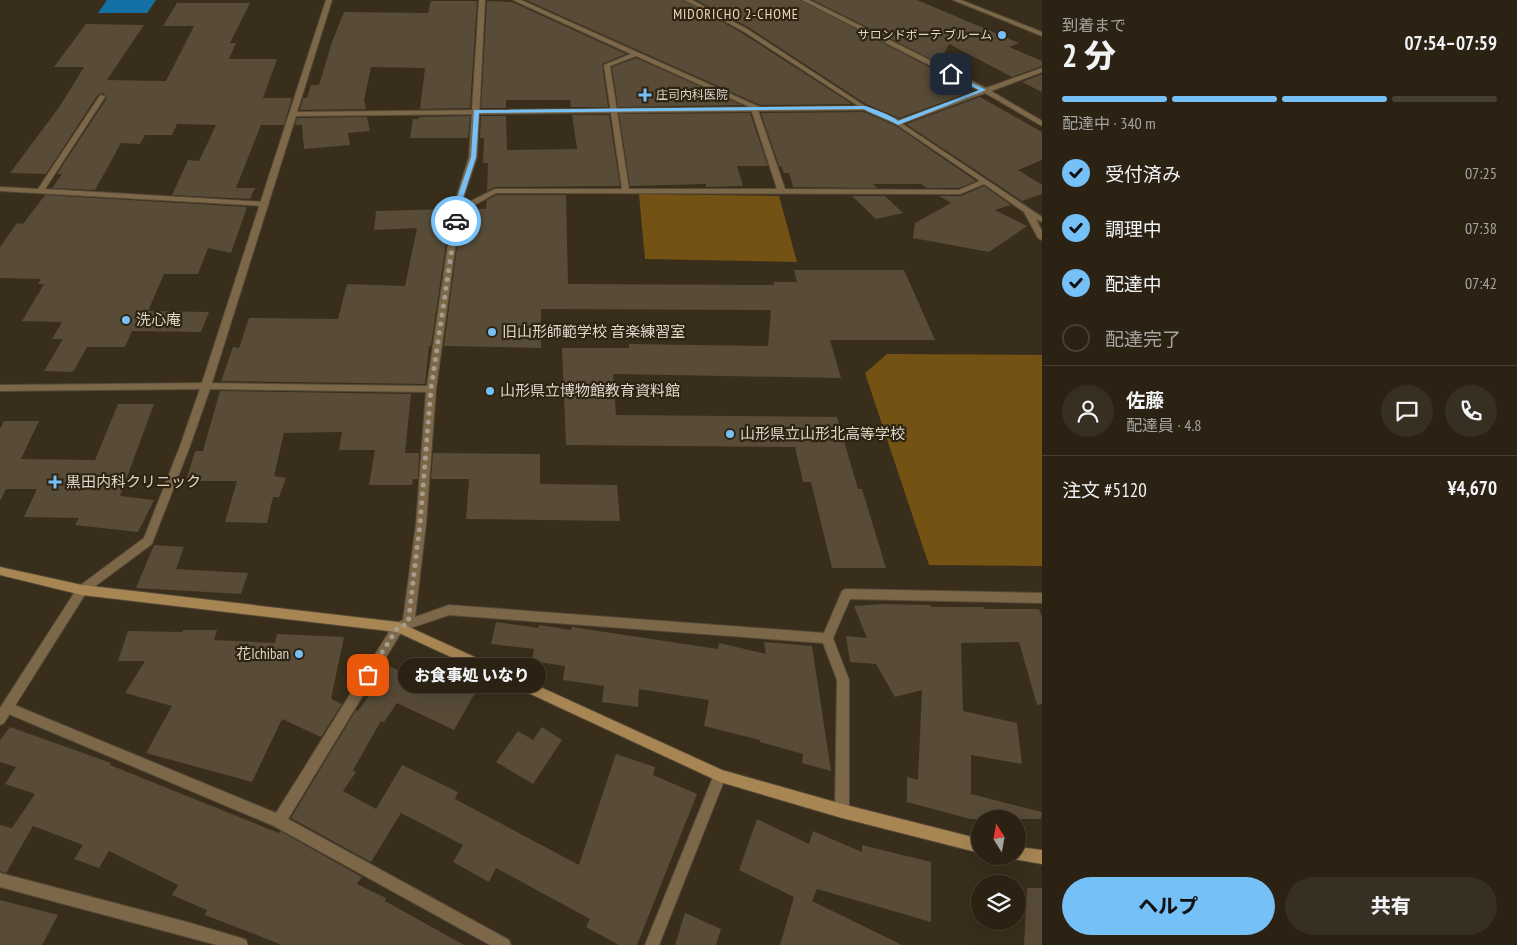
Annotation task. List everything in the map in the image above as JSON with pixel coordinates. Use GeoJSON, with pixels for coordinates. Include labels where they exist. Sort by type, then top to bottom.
{"type":"FeatureCollection","features":[{"type":"Feature","properties":{"kind":"street"},"geometry":{"type":"LineString","coordinates":[[0,720],[82,590],[148,541],[206,386],[328,0]]}},
{"type":"Feature","properties":{"kind":"street"},"geometry":{"type":"LineString","coordinates":[[279,821],[403,625],[420,524],[431,389],[458,204],[473,157],[482,0]]}},
{"type":"Feature","properties":{"kind":"street"},"geometry":{"type":"LineString","coordinates":[[516,0],[757,109],[782,192]]}},
{"type":"Feature","properties":{"kind":"street"},"geometry":{"type":"LineString","coordinates":[[688,0],[745,30],[865,108],[879,115],[891,117],[1042,220]]}},
{"type":"Feature","properties":{"kind":"street"},"geometry":{"type":"LineString","coordinates":[[804,0],[984,90],[1042,124]]}},
{"type":"Feature","properties":{"kind":"street"},"geometry":{"type":"LineString","coordinates":[[956,0],[1042,34]]}},
{"type":"Feature","properties":{"kind":"street"},"geometry":{"type":"LineString","coordinates":[[626,191],[608,66],[636,54]]}},
{"type":"Feature","properties":{"kind":"street"},"geometry":{"type":"LineString","coordinates":[[898,123],[1042,70]]}},
{"type":"Feature","properties":{"kind":"street"},"geometry":{"type":"LineString","coordinates":[[40,191],[102,97]]}},
{"type":"Feature","properties":{"kind":"street"},"geometry":{"type":"LineString","coordinates":[[292,114],[865,108]]}},
{"type":"Feature","properties":{"kind":"street"},"geometry":{"type":"LineString","coordinates":[[458,204],[470,204],[495,191],[960,192],[984,182]]}},
{"type":"Feature","properties":{"kind":"street"},"geometry":{"type":"LineString","coordinates":[[0,189],[265,204]]}},
{"type":"Feature","properties":{"kind":"street"},"geometry":{"type":"LineString","coordinates":[[1027,211],[1042,238]]}},
{"type":"Feature","properties":{"kind":"street"},"geometry":{"type":"LineString","coordinates":[[0,388],[206,386],[431,389]]}},
{"type":"Feature","properties":{"kind":"street"},"geometry":{"type":"LineString","coordinates":[[0,571],[82,590],[403,625],[720,776],[842,811],[971,844]]}},
{"type":"Feature","properties":{"kind":"street"},"geometry":{"type":"LineString","coordinates":[[842,811],[843,680],[827,638],[846,594],[1042,598]]}},
{"type":"Feature","properties":{"kind":"street"},"geometry":{"type":"LineString","coordinates":[[403,625],[449,610],[827,638]]}},
{"type":"Feature","properties":{"kind":"street"},"geometry":{"type":"LineString","coordinates":[[8,708],[279,821],[504,945]]}},
{"type":"Feature","properties":{"kind":"street"},"geometry":{"type":"LineString","coordinates":[[652,945],[720,776]]}},
{"type":"Feature","properties":{"kind":"street"},"geometry":{"type":"LineString","coordinates":[[1026,855],[1042,857]]}},
{"type":"Feature","properties":{"kind":"street"},"geometry":{"type":"LineString","coordinates":[[0,880],[187,928],[240,945]]}},
{"type":"Feature","properties":{"kind":"shaded area"},"geometry":{"type":"Polygon","coordinates":[[[639,194],[779,196],[797,262],[645,259],[639,194]]]}},
{"type":"Feature","properties":{"kind":"shaded area"},"geometry":{"type":"Polygon","coordinates":[[[887,354],[1042,355],[1042,566],[929,565],[865,373],[887,354]]]}},
{"type":"Feature","properties":{"kind":"water"},"geometry":{"type":"Polygon","coordinates":[[[107,0],[156,0],[147,13],[98,13],[107,0]]]}},
{"type":"Feature","properties":{"kind":"building"},"geometry":{"type":"Polygon","coordinates":[[[526,0],[683,0],[742,33],[852,104],[760,105],[526,0]]]}},
{"type":"Feature","properties":{"kind":"building"},"geometry":{"type":"Polygon","coordinates":[[[696,0],[800,0],[935,70],[934,72],[971,92],[899,118],[866,104],[748,27],[696,0]]]}},
{"type":"Feature","properties":{"kind":"building"},"geometry":{"type":"Polygon","coordinates":[[[813,0],[917,0],[1019,43],[1009,47],[1042,61],[1042,66],[1012,77],[949,44],[939,63],[813,0]]]}},
{"type":"Feature","properties":{"kind":"building"},"geometry":{"type":"Polygon","coordinates":[[[431,1],[477,1],[470,108],[420,109],[425,68],[371,67],[364,100],[366,109],[300,110],[303,98],[307,98],[311,85],[319,85],[332,42],[344,12],[428,13],[431,1]]]}},
{"type":"Feature","properties":{"kind":"building"},"geometry":{"type":"Polygon","coordinates":[[[487,1],[512,2],[626,54],[602,64],[608,107],[571,107],[570,100],[506,100],[506,108],[481,108],[487,1]]]}},
{"type":"Feature","properties":{"kind":"building"},"geometry":{"type":"Polygon","coordinates":[[[177,3],[250,3],[230,43],[236,43],[229,59],[277,59],[263,98],[292,98],[284,125],[261,125],[236,188],[255,188],[250,199],[172,195],[188,160],[199,161],[216,125],[177,124],[172,135],[145,135],[140,144],[121,143],[95,190],[52,188],[62,174],[57,174],[107,98],[103,93],[97,96],[46,174],[10,173],[60,106],[84,67],[54,67],[86,24],[144,25],[107,80],[166,81],[194,26],[163,26],[177,3]]]}},
{"type":"Feature","properties":{"kind":"building"},"geometry":{"type":"Polygon","coordinates":[[[636,58],[742,105],[618,107],[612,67],[636,58]]]}},
{"type":"Feature","properties":{"kind":"building"},"geometry":{"type":"Polygon","coordinates":[[[1042,74],[1042,92],[1022,82],[1042,74]]]}},
{"type":"Feature","properties":{"kind":"building"},"geometry":{"type":"Polygon","coordinates":[[[980,97],[1042,132],[1042,160],[1018,170],[1042,185],[1042,194],[1022,201],[906,124],[980,97]]]}},
{"type":"Feature","properties":{"kind":"building"},"geometry":{"type":"Polygon","coordinates":[[[864,112],[896,126],[976,181],[959,188],[927,188],[921,184],[873,184],[877,188],[793,187],[789,173],[784,173],[781,166],[779,166],[761,113],[864,112]]]}},
{"type":"Feature","properties":{"kind":"building"},"geometry":{"type":"Polygon","coordinates":[[[750,113],[768,166],[737,166],[743,186],[706,187],[706,184],[630,186],[619,114],[750,113]]]}},
{"type":"Feature","properties":{"kind":"building"},"geometry":{"type":"Polygon","coordinates":[[[572,115],[609,115],[620,186],[495,187],[487,191],[488,163],[483,163],[484,138],[480,138],[481,116],[506,116],[507,150],[577,149],[572,115]]]}},
{"type":"Feature","properties":{"kind":"building"},"geometry":{"type":"Polygon","coordinates":[[[470,116],[468,138],[410,138],[413,119],[419,119],[419,117],[470,116]]]}},
{"type":"Feature","properties":{"kind":"building"},"geometry":{"type":"Polygon","coordinates":[[[367,117],[370,131],[348,133],[350,145],[304,149],[302,125],[295,125],[297,118],[367,117]]]}},
{"type":"Feature","properties":{"kind":"building"},"geometry":{"type":"Polygon","coordinates":[[[984,186],[1011,205],[995,210],[1027,226],[989,252],[913,238],[915,223],[951,203],[939,196],[961,196],[984,186]]]}},
{"type":"Feature","properties":{"kind":"building"},"geometry":{"type":"Polygon","coordinates":[[[45,195],[247,207],[231,253],[208,248],[198,274],[164,274],[148,311],[209,312],[201,332],[132,331],[125,347],[87,347],[73,372],[44,371],[63,339],[52,339],[62,322],[22,321],[44,284],[38,284],[41,279],[0,278],[0,247],[17,223],[23,224],[45,195]]]}},
{"type":"Feature","properties":{"kind":"building"},"geometry":{"type":"Polygon","coordinates":[[[496,195],[566,195],[568,284],[774,285],[774,282],[797,282],[794,270],[904,270],[935,340],[830,340],[841,378],[613,374],[616,415],[837,417],[858,489],[862,489],[886,568],[832,568],[811,482],[803,482],[795,447],[566,445],[562,348],[629,348],[629,344],[768,346],[771,310],[541,309],[541,348],[444,346],[462,209],[486,209],[487,200],[496,195]]]}},
{"type":"Feature","properties":{"kind":"building"},"geometry":{"type":"Polygon","coordinates":[[[852,196],[885,196],[903,213],[876,219],[852,196]]]}},
{"type":"Feature","properties":{"kind":"building"},"geometry":{"type":"Polygon","coordinates":[[[451,209],[431,346],[429,346],[425,384],[221,381],[233,347],[239,348],[249,318],[338,319],[347,284],[405,286],[417,228],[374,230],[376,211],[451,209]]]}},
{"type":"Feature","properties":{"kind":"building"},"geometry":{"type":"Polygon","coordinates":[[[220,391],[411,394],[405,453],[419,453],[418,479],[413,479],[412,485],[369,485],[375,450],[339,450],[342,432],[284,433],[274,476],[286,478],[279,497],[273,497],[267,523],[225,522],[237,481],[186,481],[195,451],[203,451],[220,391]]]}},
{"type":"Feature","properties":{"kind":"building"},"geometry":{"type":"Polygon","coordinates":[[[118,404],[154,404],[120,496],[154,500],[138,532],[75,525],[79,518],[24,517],[37,489],[6,489],[0,501],[0,429],[4,421],[39,421],[21,459],[95,460],[118,404]]]}},
{"type":"Feature","properties":{"kind":"building"},"geometry":{"type":"Polygon","coordinates":[[[433,453],[540,454],[540,484],[617,485],[620,521],[466,519],[469,479],[431,479],[433,453]]]}},
{"type":"Feature","properties":{"kind":"building"},"geometry":{"type":"Polygon","coordinates":[[[154,545],[184,547],[176,569],[248,573],[241,594],[136,588],[154,545]]]}},
{"type":"Feature","properties":{"kind":"building"},"geometry":{"type":"Polygon","coordinates":[[[882,604],[930,605],[931,607],[984,607],[985,609],[1039,609],[1042,617],[1042,704],[1037,705],[1019,642],[961,643],[963,711],[1017,723],[1022,764],[971,755],[971,794],[1042,812],[1041,819],[1026,819],[1026,810],[971,810],[970,819],[907,802],[907,777],[918,780],[922,690],[895,697],[876,664],[850,662],[846,636],[867,638],[854,606],[882,604]]]}},
{"type":"Feature","properties":{"kind":"building"},"geometry":{"type":"Polygon","coordinates":[[[496,622],[539,628],[539,625],[571,630],[572,627],[718,649],[719,643],[766,654],[764,642],[812,646],[831,771],[802,763],[803,754],[760,742],[760,740],[704,726],[709,700],[639,689],[638,707],[602,702],[604,686],[563,680],[565,666],[532,661],[534,649],[491,644],[496,622]]]}},
{"type":"Feature","properties":{"kind":"building"},"geometry":{"type":"Polygon","coordinates":[[[183,630],[217,630],[214,640],[275,643],[277,634],[344,637],[331,699],[342,704],[321,737],[282,719],[252,782],[146,753],[172,706],[125,693],[145,661],[118,661],[128,631],[182,632],[183,630]]]}},
{"type":"Feature","properties":{"kind":"building"},"geometry":{"type":"Polygon","coordinates":[[[390,666],[420,682],[429,667],[478,688],[454,730],[397,703],[384,722],[381,721],[353,770],[356,772],[343,791],[376,809],[402,765],[458,792],[455,799],[579,865],[616,754],[655,767],[653,775],[697,794],[637,945],[619,945],[586,927],[590,919],[496,868],[489,882],[453,862],[463,845],[401,813],[371,862],[291,818],[356,710],[358,711],[390,666]]]}},
{"type":"Feature","properties":{"kind":"building"},"geometry":{"type":"Polygon","coordinates":[[[10,727],[111,763],[110,765],[279,833],[280,831],[362,877],[357,884],[386,898],[385,901],[464,945],[282,945],[205,915],[207,910],[172,895],[178,885],[109,851],[99,868],[74,859],[83,845],[33,826],[6,873],[0,871],[0,825],[12,828],[35,794],[5,784],[16,767],[0,762],[0,740],[10,727]]]}},
{"type":"Feature","properties":{"kind":"building"},"geometry":{"type":"Polygon","coordinates":[[[542,727],[562,740],[533,784],[496,762],[518,731],[533,740],[542,727]]]}},
{"type":"Feature","properties":{"kind":"building"},"geometry":{"type":"Polygon","coordinates":[[[757,819],[809,844],[813,831],[862,852],[862,845],[931,862],[931,922],[817,889],[812,901],[902,945],[780,945],[794,897],[739,870],[757,819]]]}},
{"type":"Feature","properties":{"kind":"building"},"geometry":{"type":"Polygon","coordinates":[[[1027,888],[1042,888],[1042,945],[1024,945],[1027,888]]]}},
{"type":"Feature","properties":{"kind":"building"},"geometry":{"type":"Polygon","coordinates":[[[0,900],[58,915],[42,945],[0,945],[0,900]]]}},
{"type":"Feature","properties":{"kind":"building"},"geometry":{"type":"Polygon","coordinates":[[[685,913],[721,929],[716,945],[675,945],[685,913]]]}},
{"type":"Feature","properties":{"kind":"way so far"},"geometry":{"type":"LineString","coordinates":[[368,675],[398,627],[408,624],[420,524],[431,389],[456,221]]}},
{"type":"Feature","properties":{"kind":"place","name":"サロンドボーテ ブルーム"},"geometry":{"type":"Point","coordinates":[1002,35]}},
{"type":"Feature","properties":{"kind":"place","name":"庄司内科医院"},"geometry":{"type":"Point","coordinates":[645,95]}},
{"type":"Feature","properties":{"kind":"place","name":"洗心庵"},"geometry":{"type":"Point","coordinates":[126,320]}},
{"type":"Feature","properties":{"kind":"place","name":"旧山形師範学校 音楽練習室"},"geometry":{"type":"Point","coordinates":[492,332]}},
{"type":"Feature","properties":{"kind":"place","name":"山形県立博物館教育資料館"},"geometry":{"type":"Point","coordinates":[490,391]}},
{"type":"Feature","properties":{"kind":"place","name":"山形県立山形北高等学校"},"geometry":{"type":"Point","coordinates":[730,434]}},
{"type":"Feature","properties":{"kind":"place","name":"黒田内科クリニック"},"geometry":{"type":"Point","coordinates":[55,482]}},
{"type":"Feature","properties":{"kind":"place","name":"花Ichiban"},"geometry":{"type":"Point","coordinates":[299,654]}},
{"type":"Feature","properties":{"kind":"place","name":"お食事処 いなり"},"geometry":{"type":"Point","coordinates":[368,675]}},
{"type":"Feature","properties":{"kind":"district","name":"MIDORICHO 2-CHOME"},"geometry":{"type":"Point","coordinates":[736,14]}},
{"type":"Feature","properties":{"kind":"route"},"geometry":{"type":"LineString","coordinates":[[456,221],[458,204],[473,157],[476,111],[865,108],[879,115],[891,117],[898,123],[984,90],[951,74]]}}]}
